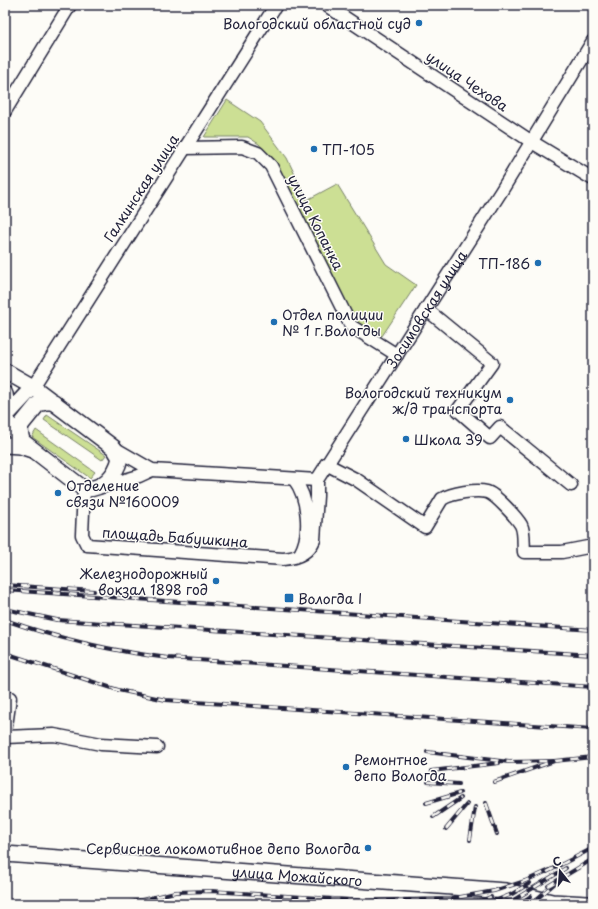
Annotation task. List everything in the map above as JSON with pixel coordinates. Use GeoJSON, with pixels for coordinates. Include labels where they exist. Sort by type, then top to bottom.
{"type":"FeatureCollection","features":[{"type":"Feature","properties":{"kind":"main road"},"geometry":{"type":"LineString","coordinates":[[5,371],[33,387],[114,448],[120,458],[118,465],[106,483],[87,488],[22,441],[5,417]]}},
{"type":"Feature","properties":{"kind":"main road"},"geometry":{"type":"LineString","coordinates":[[5,417],[33,387]]}},
{"type":"Feature","properties":{"kind":"main road"},"geometry":{"type":"LineString","coordinates":[[5,394],[8,406],[5,417]]}},
{"type":"Feature","properties":{"kind":"main road"},"geometry":{"type":"LineString","coordinates":[[22,441],[20,431],[21,425],[38,404],[54,402]]}},
{"type":"Feature","properties":{"kind":"main road"},"geometry":{"type":"LineString","coordinates":[[5,445],[20,446],[36,452]]}},
{"type":"Feature","properties":{"kind":"main road","name":"улица Можайского"},"geometry":{"type":"LineString","coordinates":[[5,854],[506,891],[552,903],[588,904]]}},
{"type":"Feature","properties":{"kind":"street"},"geometry":{"type":"LineString","coordinates":[[5,111],[70,5]]}},
{"type":"Feature","properties":{"kind":"street","name":"Галкинская улица"},"geometry":{"type":"LineString","coordinates":[[33,387],[77,315],[276,5]]}},
{"type":"Feature","properties":{"kind":"street","name":"улица Чехова"},"geometry":{"type":"LineString","coordinates":[[326,5],[532,142],[593,179]]}},
{"type":"Feature","properties":{"kind":"street","name":"Зосимовская улица"},"geometry":{"type":"LineString","coordinates":[[317,480],[532,142],[593,41]]}},
{"type":"Feature","properties":{"kind":"street"},"geometry":{"type":"LineString","coordinates":[[5,93],[19,88]]}},
{"type":"Feature","properties":{"kind":"street","name":"улица Копанка"},"geometry":{"type":"LineString","coordinates":[[185,148],[242,146],[265,158],[282,188],[352,326],[397,355]]}},
{"type":"Feature","properties":{"kind":"street"},"geometry":{"type":"LineString","coordinates":[[426,309],[492,363],[458,410],[490,438],[500,427],[571,485]]}},
{"type":"Feature","properties":{"kind":"street"},"geometry":{"type":"LineString","coordinates":[[114,448],[152,470],[317,480],[318,496],[314,540],[308,550],[300,556]]}},
{"type":"Feature","properties":{"kind":"street"},"geometry":{"type":"LineString","coordinates":[[326,464],[357,480],[425,527],[442,499],[446,496],[456,493],[487,492],[493,495],[518,521],[523,533],[524,552],[562,552],[593,546]]}},
{"type":"Feature","properties":{"kind":"street"},"geometry":{"type":"LineString","coordinates":[[87,488],[139,476],[152,470]]}},
{"type":"Feature","properties":{"kind":"street"},"geometry":{"type":"LineString","coordinates":[[294,479],[302,492],[306,516],[304,544],[300,556]]}},
{"type":"Feature","properties":{"kind":"street","name":"площадь Бабушкина"},"geometry":{"type":"LineString","coordinates":[[87,488],[82,536],[87,545],[283,559],[300,556]]}},
{"type":"Feature","properties":{"kind":"street"},"geometry":{"type":"LineString","coordinates":[[5,733],[10,698]]}},
{"type":"Feature","properties":{"kind":"street"},"geometry":{"type":"LineString","coordinates":[[5,737],[54,734],[101,744],[157,748]]}},
{"type":"Feature","properties":{"kind":"green space"},"geometry":{"type":"Polygon","coordinates":[[[227,100],[260,122],[287,158],[307,200],[337,184],[386,264],[416,285],[382,336],[355,321],[275,163],[259,144],[248,137],[204,137],[227,100]]]}},
{"type":"Feature","properties":{"kind":"green space"},"geometry":{"type":"Polygon","coordinates":[[[47,415],[106,455],[102,460],[44,420],[47,415]]]}},
{"type":"Feature","properties":{"kind":"green space"},"geometry":{"type":"Polygon","coordinates":[[[36,430],[95,472],[90,478],[32,437],[36,430]]]}},
{"type":"Feature","properties":{"kind":"railway"},"geometry":{"type":"LineString","coordinates":[[5,585],[94,591]]}},
{"type":"Feature","properties":{"kind":"railway"},"geometry":{"type":"LineString","coordinates":[[5,590],[593,630]]}},
{"type":"Feature","properties":{"kind":"railway"},"geometry":{"type":"LineString","coordinates":[[5,609],[57,620],[593,655]]}},
{"type":"Feature","properties":{"kind":"railway"},"geometry":{"type":"LineString","coordinates":[[5,620],[85,644],[168,658],[593,687]]}},
{"type":"Feature","properties":{"kind":"railway"},"geometry":{"type":"LineString","coordinates":[[5,653],[118,690],[166,700],[593,729]]}},
{"type":"Feature","properties":{"kind":"railway"},"geometry":{"type":"LineString","coordinates":[[427,752],[509,762],[554,761]]}},
{"type":"Feature","properties":{"kind":"railway"},"geometry":{"type":"LineString","coordinates":[[494,782],[554,761],[593,757]]}},
{"type":"Feature","properties":{"kind":"railway"},"geometry":{"type":"LineString","coordinates":[[431,771],[499,763]]}},
{"type":"Feature","properties":{"kind":"railway"},"geometry":{"type":"LineString","coordinates":[[428,782],[459,784]]}},
{"type":"Feature","properties":{"kind":"railway"},"geometry":{"type":"LineString","coordinates":[[426,803],[460,793]]}},
{"type":"Feature","properties":{"kind":"railway"},"geometry":{"type":"LineString","coordinates":[[433,817],[461,798]]}},
{"type":"Feature","properties":{"kind":"railway"},"geometry":{"type":"LineString","coordinates":[[486,803],[497,834]]}},
{"type":"Feature","properties":{"kind":"railway"},"geometry":{"type":"LineString","coordinates":[[446,829],[467,804]]}},
{"type":"Feature","properties":{"kind":"railway"},"geometry":{"type":"LineString","coordinates":[[470,840],[475,807]]}},
{"type":"Feature","properties":{"kind":"railway"},"geometry":{"type":"LineString","coordinates":[[547,872],[593,848]]}},
{"type":"Feature","properties":{"kind":"railway"},"geometry":{"type":"LineString","coordinates":[[548,886],[593,859]]}},
{"type":"Feature","properties":{"kind":"railway"},"geometry":{"type":"LineString","coordinates":[[507,904],[566,868]]}},
{"type":"Feature","properties":{"kind":"railway"},"geometry":{"type":"LineString","coordinates":[[125,904],[175,892],[211,891],[365,901],[449,899],[494,891],[525,881],[552,869]]}},
{"type":"Feature","properties":{"kind":"railway"},"geometry":{"type":"LineString","coordinates":[[487,904],[512,894],[530,883]]}},
{"type":"Feature","properties":{"kind":"railway"},"geometry":{"type":"LineString","coordinates":[[531,904],[554,884]]}},
{"type":"Feature","properties":{"kind":"railway"},"geometry":{"type":"LineString","coordinates":[[519,904],[531,896]]}},
{"type":"Feature","properties":{"kind":"railway"},"geometry":{"type":"LineString","coordinates":[[472,904],[491,897]]}},
{"type":"Feature","properties":{"kind":"place","name":"Вологодский областной суд"},"geometry":{"type":"Point","coordinates":[419,23]}},
{"type":"Feature","properties":{"kind":"place","name":"ТП-105"},"geometry":{"type":"Point","coordinates":[314,149]}},
{"type":"Feature","properties":{"kind":"place","name":"ТП-186"},"geometry":{"type":"Point","coordinates":[538,263]}},
{"type":"Feature","properties":{"kind":"place","name":"Отдел полиции № 1 г.Вологды"},"geometry":{"type":"Point","coordinates":[274,322]}},
{"type":"Feature","properties":{"kind":"place","name":"Вологодский техникум ж/д транспорта"},"geometry":{"type":"Point","coordinates":[510,400]}},
{"type":"Feature","properties":{"kind":"place","name":"Школа 39"},"geometry":{"type":"Point","coordinates":[406,439]}},
{"type":"Feature","properties":{"kind":"place","name":"Отделение связи №160009"},"geometry":{"type":"Point","coordinates":[58,493]}},
{"type":"Feature","properties":{"kind":"place","name":"Железнодорожный вокзал 1898 год"},"geometry":{"type":"Point","coordinates":[216,581]}},
{"type":"Feature","properties":{"kind":"place","name":"Вологда I"},"geometry":{"type":"Point","coordinates":[289,598]}},
{"type":"Feature","properties":{"kind":"place","name":"Ремонтное депо Вологда"},"geometry":{"type":"Point","coordinates":[346,767]}},
{"type":"Feature","properties":{"kind":"place","name":"Сервисное локомотивное депо Вологда"},"geometry":{"type":"Point","coordinates":[368,848]}}]}
